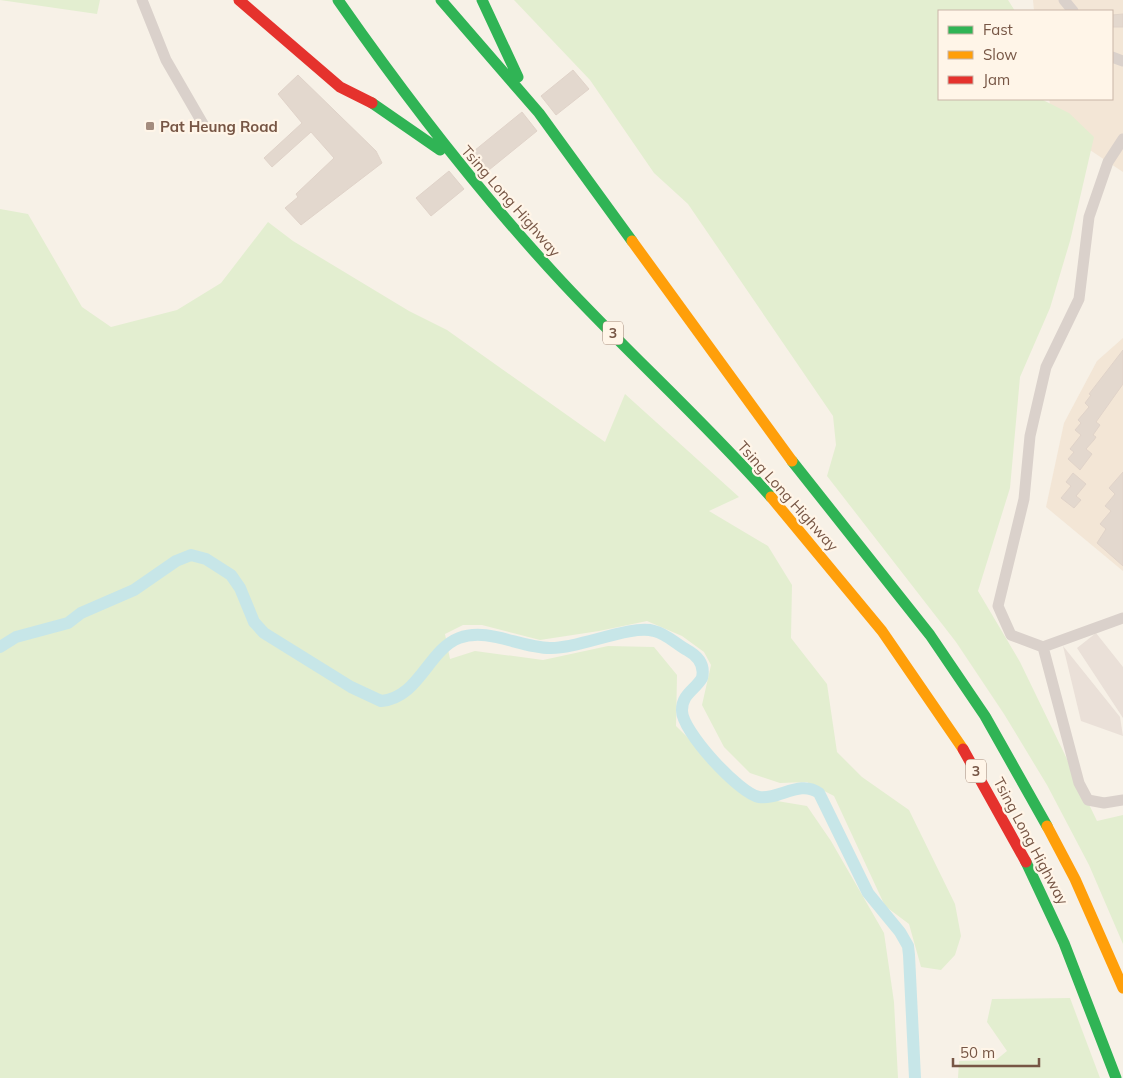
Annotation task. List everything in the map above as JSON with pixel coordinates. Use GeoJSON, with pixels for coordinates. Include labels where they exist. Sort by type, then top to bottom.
{"type":"FeatureCollection","features":[{"type":"Feature","properties":{"kind":"highway"},"geometry":{"type":"LineString","coordinates":[[239,0],[340,87],[366,99],[455,161]]}},
{"type":"Feature","properties":{"kind":"highway","name":"Tsing Long Highway"},"geometry":{"type":"LineString","coordinates":[[338,0],[455,161],[566,286],[700,420],[747,472],[836,573],[894,647],[959,742],[1031,870],[1084,989],[1116,1078]]}},
{"type":"Feature","properties":{"kind":"highway","name":"Tsing Long Highway"},"geometry":{"type":"LineString","coordinates":[[441,0],[529,100],[619,219],[801,473],[930,635],[985,716],[1034,800],[1075,879],[1123,988]]}},
{"type":"Feature","properties":{"kind":"highway"},"geometry":{"type":"LineString","coordinates":[[482,0],[529,100]]}},
{"type":"Feature","properties":{"kind":"street"},"geometry":{"type":"LineString","coordinates":[[142,0],[157,41],[177,82],[203,124]]}},
{"type":"Feature","properties":{"kind":"street"},"geometry":{"type":"LineString","coordinates":[[148,0],[150,18]]}},
{"type":"Feature","properties":{"kind":"street"},"geometry":{"type":"LineString","coordinates":[[1064,0],[1072,10]]}},
{"type":"Feature","properties":{"kind":"street"},"geometry":{"type":"LineString","coordinates":[[1123,139],[1108,162],[1089,217],[1079,299],[1046,367],[1030,436],[1024,499],[998,606],[1011,635],[1043,647],[1123,618]]}},
{"type":"Feature","properties":{"kind":"street"},"geometry":{"type":"LineString","coordinates":[[1043,647],[1079,783],[1088,800],[1104,803],[1123,800]]}},
{"type":"Feature","properties":{"kind":"shaded area"},"geometry":{"type":"Polygon","coordinates":[[[1033,0],[1123,0],[1123,172],[1054,126],[1049,100],[1113,100],[1113,10],[1034,10],[1033,0]]]}},
{"type":"Feature","properties":{"kind":"shaded area"},"geometry":{"type":"Polygon","coordinates":[[[1123,338],[1123,571],[1046,507],[1064,423],[1097,361],[1123,338]]]}},
{"type":"Feature","properties":{"kind":"shaded area"},"geometry":{"type":"Polygon","coordinates":[[[1096,633],[1123,667],[1123,718],[1077,648],[1096,633]]]}},
{"type":"Feature","properties":{"kind":"shaded area"},"geometry":{"type":"Polygon","coordinates":[[[1063,646],[1120,717],[1123,736],[1081,721],[1063,646]]]}},
{"type":"Feature","properties":{"kind":"green space"},"geometry":{"type":"Polygon","coordinates":[[[0,0],[100,0],[97,14],[0,0]]]}},
{"type":"Feature","properties":{"kind":"green space"},"geometry":{"type":"Polygon","coordinates":[[[514,0],[1008,0],[1014,10],[938,10],[938,100],[1043,100],[1069,113],[1094,137],[1070,241],[1050,308],[1020,377],[1010,488],[978,591],[1020,662],[1097,821],[1123,815],[1123,944],[1089,865],[1047,785],[1004,714],[956,642],[827,476],[836,445],[833,416],[688,204],[654,173],[590,80],[514,0]]]}},
{"type":"Feature","properties":{"kind":"green space"},"geometry":{"type":"Polygon","coordinates":[[[0,209],[28,214],[82,307],[111,327],[177,310],[221,283],[268,222],[293,241],[409,311],[447,330],[605,442],[625,394],[739,497],[709,511],[768,546],[792,585],[791,638],[827,684],[837,752],[862,777],[909,810],[955,904],[961,936],[955,955],[941,970],[921,967],[909,924],[885,906],[834,796],[807,782],[780,783],[750,773],[724,747],[702,705],[711,665],[704,652],[682,636],[647,621],[540,640],[482,625],[463,625],[445,634],[450,659],[475,651],[543,660],[608,646],[654,647],[677,675],[676,726],[747,796],[807,806],[831,841],[884,933],[894,1002],[898,1078],[0,1078],[0,209]]]}},
{"type":"Feature","properties":{"kind":"green space"},"geometry":{"type":"Polygon","coordinates":[[[1070,998],[1100,1078],[958,1078],[959,1061],[996,1060],[1007,1051],[987,1022],[992,999],[1070,998]]]}},
{"type":"Feature","properties":{"kind":"building"},"geometry":{"type":"Polygon","coordinates":[[[1123,14],[1123,27],[1113,27],[1113,15],[1123,14]]]}},
{"type":"Feature","properties":{"kind":"building"},"geometry":{"type":"Polygon","coordinates":[[[573,70],[589,89],[556,115],[541,96],[573,70]]]}},
{"type":"Feature","properties":{"kind":"building"},"geometry":{"type":"Polygon","coordinates":[[[298,75],[376,151],[382,163],[301,225],[285,208],[298,197],[296,194],[334,158],[311,132],[272,167],[264,158],[302,123],[278,94],[298,75]]]}},
{"type":"Feature","properties":{"kind":"building"},"geometry":{"type":"Polygon","coordinates":[[[522,112],[537,131],[484,174],[469,155],[522,112]]]}},
{"type":"Feature","properties":{"kind":"building"},"geometry":{"type":"Polygon","coordinates":[[[449,171],[464,189],[431,216],[416,198],[449,171]]]}},
{"type":"Feature","properties":{"kind":"building"},"geometry":{"type":"Polygon","coordinates":[[[1123,350],[1123,384],[1096,422],[1100,425],[1093,435],[1096,437],[1086,449],[1092,454],[1080,470],[1068,459],[1074,452],[1070,449],[1081,435],[1075,430],[1081,423],[1078,420],[1089,407],[1085,403],[1091,395],[1089,394],[1123,350]]]}},
{"type":"Feature","properties":{"kind":"building"},"geometry":{"type":"Polygon","coordinates":[[[1123,472],[1123,566],[1097,543],[1106,529],[1100,524],[1111,511],[1105,506],[1115,494],[1109,488],[1123,472]]]}},
{"type":"Feature","properties":{"kind":"building"},"geometry":{"type":"Polygon","coordinates":[[[1073,473],[1086,484],[1076,496],[1081,500],[1074,508],[1061,498],[1071,486],[1066,482],[1073,473]]]}},
{"type":"Feature","properties":{"kind":"waterway"},"geometry":{"type":"LineString","coordinates":[[0,647],[16,637],[68,623],[81,613],[134,590],[176,561],[191,555],[206,559],[231,575],[240,588],[254,622],[264,633],[351,687],[381,701],[394,698],[405,692],[448,644],[470,635],[493,636],[527,645],[550,648],[575,645],[632,631],[644,630],[663,634],[700,661],[703,673],[702,678],[686,696],[682,710],[684,720],[701,746],[726,774],[750,793],[759,797],[774,796],[804,788],[812,789],[819,793],[868,893],[900,932],[908,946],[915,1078]]}},
{"type":"Feature","properties":{"kind":"traffic: fast"},"geometry":{"type":"LineString","coordinates":[[338,0],[391,74],[503,216],[563,283],[720,442],[771,497]]}},
{"type":"Feature","properties":{"kind":"traffic: fast"},"geometry":{"type":"LineString","coordinates":[[441,0],[539,113],[632,241]]}},
{"type":"Feature","properties":{"kind":"traffic: fast"},"geometry":{"type":"LineString","coordinates":[[482,0],[518,77]]}},
{"type":"Feature","properties":{"kind":"traffic: fast"},"geometry":{"type":"LineString","coordinates":[[372,103],[440,150]]}},
{"type":"Feature","properties":{"kind":"traffic: fast"},"geometry":{"type":"LineString","coordinates":[[792,461],[930,635],[985,716],[1047,826]]}},
{"type":"Feature","properties":{"kind":"traffic: fast"},"geometry":{"type":"LineString","coordinates":[[1026,862],[1064,943],[1116,1078]]}},
{"type":"Feature","properties":{"kind":"traffic: slow"},"geometry":{"type":"LineString","coordinates":[[632,241],[792,461]]}},
{"type":"Feature","properties":{"kind":"traffic: slow"},"geometry":{"type":"LineString","coordinates":[[771,497],[882,631],[963,749]]}},
{"type":"Feature","properties":{"kind":"traffic: slow"},"geometry":{"type":"LineString","coordinates":[[1047,826],[1075,879],[1123,988]]}},
{"type":"Feature","properties":{"kind":"traffic: jam"},"geometry":{"type":"LineString","coordinates":[[239,0],[340,87],[372,103]]}},
{"type":"Feature","properties":{"kind":"traffic: jam"},"geometry":{"type":"LineString","coordinates":[[963,749],[1026,862]]}},
{"type":"Feature","properties":{"kind":"place","name":"Pat Heung Road"},"geometry":{"type":"Point","coordinates":[150,126]}}]}
